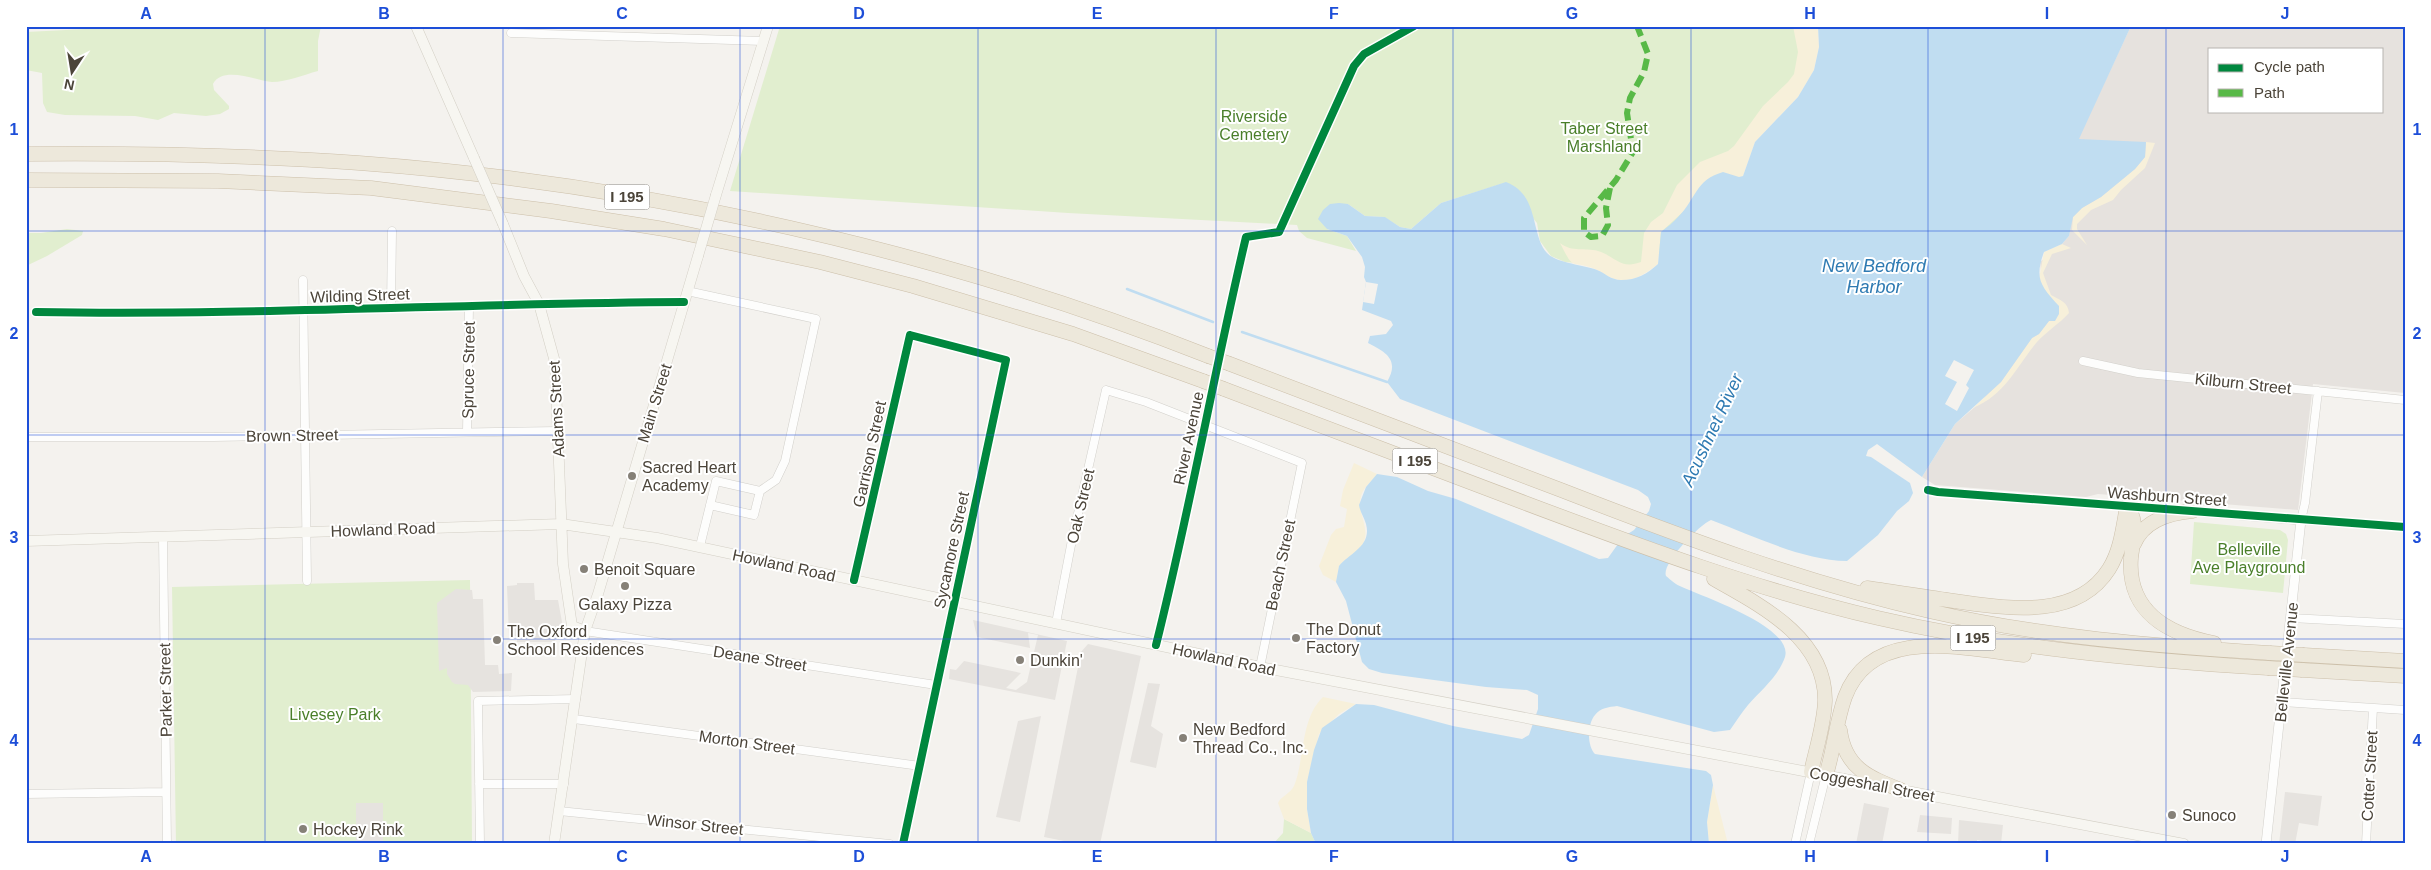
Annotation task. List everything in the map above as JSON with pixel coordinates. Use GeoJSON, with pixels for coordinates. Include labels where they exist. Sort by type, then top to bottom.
{"type":"FeatureCollection","features":[{"type":"Feature","properties":{"kind":"highway","name":"I 195"},"geometry":{"type":"LineString","coordinates":[[26,154],[180,154],[362,163],[472,175],[598,192],[728,215],[894,254],[1074,306],[1130,325],[1708,546],[1772,568],[1906,606],[2034,631],[2122,643],[2405,661]]}},
{"type":"Feature","properties":{"kind":"highway","name":"I 195"},"geometry":{"type":"LineString","coordinates":[[26,180],[218,181],[371,188],[551,211],[664,229],[820,262],[922,289],[1073,334],[1224,388],[1685,563],[1778,592],[1888,620],[2009,644],[2140,660],[2405,676]]}},
{"type":"Feature","properties":{"kind":"highway"},"geometry":{"type":"LineString","coordinates":[[2126,506],[2134,521],[2132,574],[2136,593],[2147,611],[2160,623],[2186,636],[2270,653]]}},
{"type":"Feature","properties":{"kind":"highway"},"geometry":{"type":"LineString","coordinates":[[1772,568],[1916,595],[2008,608],[2041,607],[2077,597],[2090,589],[2104,576],[2118,549],[2126,506]]}},
{"type":"Feature","properties":{"kind":"highway"},"geometry":{"type":"LineString","coordinates":[[2132,555],[2137,537],[2150,523],[2169,515],[2193,511]]}},
{"type":"Feature","properties":{"kind":"highway"},"geometry":{"type":"LineString","coordinates":[[1685,563],[1769,612],[1795,634],[1808,650],[1820,673],[1824,696],[1824,713],[1811,772]]}},
{"type":"Feature","properties":{"kind":"highway"},"geometry":{"type":"LineString","coordinates":[[1826,775],[1841,711],[1849,687],[1862,670],[1883,655],[1908,647],[1936,646],[2030,655],[2140,660]]}},
{"type":"Feature","properties":{"kind":"highway"},"geometry":{"type":"LineString","coordinates":[[2335,657],[2405,654]]}},
{"type":"Feature","properties":{"kind":"highway"},"geometry":{"type":"LineString","coordinates":[[1841,711],[1841,734],[1850,761],[1866,774],[1901,790]]}},
{"type":"Feature","properties":{"kind":"main road","name":"Adams Street"},"geometry":{"type":"LineString","coordinates":[[416,26],[524,276],[539,304],[555,362],[561,524],[568,612],[572,626],[585,632]]}},
{"type":"Feature","properties":{"kind":"main road","name":"Main Street"},"geometry":{"type":"LineString","coordinates":[[554,844],[574,719],[585,632],[768,26]]}},
{"type":"Feature","properties":{"kind":"main road","name":"Howland Road"},"geometry":{"type":"LineString","coordinates":[[26,541],[561,524],[700,546],[1260,667],[1560,725]]}},
{"type":"Feature","properties":{"kind":"main road","name":"Coggeshall Street"},"geometry":{"type":"LineString","coordinates":[[1560,725],[1811,772],[2157,841],[2184,844]]}},
{"type":"Feature","properties":{"kind":"street","name":"River Avenue"},"geometry":{"type":"LineString","coordinates":[[1156,645],[1178,557],[1204,426],[1246,237],[1279,232],[1354,66],[1364,54],[1414,26]]}},
{"type":"Feature","properties":{"kind":"street"},"geometry":{"type":"LineString","coordinates":[[511,33],[763,41]]}},
{"type":"Feature","properties":{"kind":"street"},"geometry":{"type":"LineString","coordinates":[[391,308],[392,231]]}},
{"type":"Feature","properties":{"kind":"street"},"geometry":{"type":"LineString","coordinates":[[303,280],[307,581]]}},
{"type":"Feature","properties":{"kind":"street"},"geometry":{"type":"LineString","coordinates":[[687,291],[816,319],[786,461],[776,480],[760,491],[754,515],[710,505]]}},
{"type":"Feature","properties":{"kind":"street","name":"Wilding Street"},"geometry":{"type":"LineString","coordinates":[[36,312],[304,311],[684,302]]}},
{"type":"Feature","properties":{"kind":"street","name":"Spruce Street"},"geometry":{"type":"LineString","coordinates":[[467,432],[469,306]]}},
{"type":"Feature","properties":{"kind":"street","name":"Garrison Street"},"geometry":{"type":"LineString","coordinates":[[854,580],[910,335]]}},
{"type":"Feature","properties":{"kind":"street","name":"Sycamore Street"},"geometry":{"type":"LineString","coordinates":[[903,844],[1006,360],[910,335]]}},
{"type":"Feature","properties":{"kind":"street","name":"Kilburn Street"},"geometry":{"type":"LineString","coordinates":[[2083,361],[2131,372],[2405,400]]}},
{"type":"Feature","properties":{"kind":"street","name":"Oak Street"},"geometry":{"type":"LineString","coordinates":[[1056,623],[1072,540],[1106,390],[1146,402],[1204,426]]}},
{"type":"Feature","properties":{"kind":"street","name":"Belleville Avenue"},"geometry":{"type":"LineString","coordinates":[[2266,844],[2301,520],[2305,502],[2318,391]]}},
{"type":"Feature","properties":{"kind":"street","name":"Beach Street"},"geometry":{"type":"LineString","coordinates":[[1204,426],[1302,463],[1260,667]]}},
{"type":"Feature","properties":{"kind":"street","name":"Brown Street"},"geometry":{"type":"LineString","coordinates":[[26,438],[305,436],[558,431]]}},
{"type":"Feature","properties":{"kind":"street"},"geometry":{"type":"LineString","coordinates":[[700,546],[716,481],[760,491]]}},
{"type":"Feature","properties":{"kind":"street","name":"Washburn Street"},"geometry":{"type":"LineString","coordinates":[[1928,490],[2405,527]]}},
{"type":"Feature","properties":{"kind":"street","name":"Parker Street"},"geometry":{"type":"LineString","coordinates":[[163,537],[167,844]]}},
{"type":"Feature","properties":{"kind":"street"},"geometry":{"type":"LineString","coordinates":[[2291,618],[2405,624]]}},
{"type":"Feature","properties":{"kind":"street","name":"Deane Street"},"geometry":{"type":"LineString","coordinates":[[585,632],[936,685]]}},
{"type":"Feature","properties":{"kind":"street"},"geometry":{"type":"LineString","coordinates":[[480,844],[478,701],[576,699]]}},
{"type":"Feature","properties":{"kind":"street"},"geometry":{"type":"LineString","coordinates":[[2281,702],[2405,710]]}},
{"type":"Feature","properties":{"kind":"street","name":"Cotter Street"},"geometry":{"type":"LineString","coordinates":[[2366,844],[2373,708]]}},
{"type":"Feature","properties":{"kind":"street","name":"Morton Street"},"geometry":{"type":"LineString","coordinates":[[574,719],[920,766]]}},
{"type":"Feature","properties":{"kind":"street"},"geometry":{"type":"LineString","coordinates":[[1795,844],[1811,772]]}},
{"type":"Feature","properties":{"kind":"street"},"geometry":{"type":"LineString","coordinates":[[1809,844],[1826,775]]}},
{"type":"Feature","properties":{"kind":"street"},"geometry":{"type":"LineString","coordinates":[[480,784],[564,784]]}},
{"type":"Feature","properties":{"kind":"street"},"geometry":{"type":"LineString","coordinates":[[26,794],[166,792]]}},
{"type":"Feature","properties":{"kind":"street","name":"Winsor Street"},"geometry":{"type":"LineString","coordinates":[[559,811],[890,844]]}},
{"type":"Feature","properties":{"kind":"shaded area"},"geometry":{"type":"Polygon","coordinates":[[[2131,26],[2405,26],[2405,393],[2313,384],[2298,510],[2098,494],[2086,497],[1935,485],[1922,477],[1955,424],[1983,400],[2043,289],[2040,262],[2069,236],[2078,139],[2131,26]]]}},
{"type":"Feature","properties":{"kind":"shaded area"},"geometry":{"type":"Polygon","coordinates":[[[517,583],[534,583],[535,600],[558,600],[564,633],[556,632],[555,642],[517,642],[517,636],[509,636],[507,586],[517,585],[517,583]]]}},
{"type":"Feature","properties":{"kind":"shaded area"},"geometry":{"type":"Polygon","coordinates":[[[456,589],[472,590],[473,599],[483,599],[485,665],[498,665],[499,674],[512,673],[511,691],[473,692],[468,685],[452,682],[447,674],[447,668],[439,671],[437,603],[456,589]]]}},
{"type":"Feature","properties":{"kind":"shaded area"},"geometry":{"type":"Polygon","coordinates":[[[973,620],[1067,641],[1055,700],[949,679],[950,669],[956,670],[964,661],[1021,673],[1006,688],[1016,690],[1027,682],[1038,635],[1028,633],[1030,648],[977,637],[973,620]]]}},
{"type":"Feature","properties":{"kind":"shaded area"},"geometry":{"type":"Polygon","coordinates":[[[1088,644],[1141,656],[1100,844],[1079,844],[1044,837],[1081,652],[1088,644]]]}},
{"type":"Feature","properties":{"kind":"shaded area"},"geometry":{"type":"Polygon","coordinates":[[[1148,683],[1160,684],[1151,726],[1163,734],[1156,768],[1130,762],[1148,683]]]}},
{"type":"Feature","properties":{"kind":"shaded area"},"geometry":{"type":"Polygon","coordinates":[[[1041,716],[1020,822],[996,817],[1018,721],[1041,716]]]}},
{"type":"Feature","properties":{"kind":"shaded area"},"geometry":{"type":"Polygon","coordinates":[[[2285,792],[2322,796],[2318,826],[2299,823],[2295,844],[2279,844],[2285,792]]]}},
{"type":"Feature","properties":{"kind":"shaded area"},"geometry":{"type":"Polygon","coordinates":[[[356,803],[383,803],[383,844],[356,844],[356,803]]]}},
{"type":"Feature","properties":{"kind":"shaded area"},"geometry":{"type":"Polygon","coordinates":[[[1864,803],[1889,808],[1882,844],[1856,844],[1864,803]]]}},
{"type":"Feature","properties":{"kind":"shaded area"},"geometry":{"type":"Polygon","coordinates":[[[1920,815],[1952,818],[1951,834],[1917,832],[1920,815]]]}},
{"type":"Feature","properties":{"kind":"shaded area"},"geometry":{"type":"Polygon","coordinates":[[[1959,820],[2003,825],[2001,844],[1977,840],[1977,844],[1958,844],[1959,820]]]}},
{"type":"Feature","properties":{"kind":"green space"},"geometry":{"type":"Polygon","coordinates":[[[145,26],[321,26],[318,41],[318,71],[278,82],[232,75],[218,78],[213,84],[214,90],[229,106],[229,109],[220,114],[206,116],[174,113],[158,120],[135,116],[65,115],[47,112],[43,103],[42,73],[26,70],[26,32],[145,26]]]}},
{"type":"Feature","properties":{"kind":"green space"},"geometry":{"type":"Polygon","coordinates":[[[780,26],[1814,26],[1811,54],[1648,269],[1565,262],[1551,256],[1540,241],[1537,223],[1504,183],[1441,203],[1411,229],[1400,227],[1384,217],[1365,216],[1348,204],[1327,229],[1347,236],[1356,251],[1307,238],[1299,231],[1297,225],[1068,213],[730,191],[780,26]]]}},
{"type":"Feature","properties":{"kind":"green space"},"geometry":{"type":"Polygon","coordinates":[[[67,229],[83,231],[82,235],[26,266],[26,233],[67,229]]]}},
{"type":"Feature","properties":{"kind":"green space","name":"Belleville Ave Playground"},"geometry":{"type":"Polygon","coordinates":[[[2194,522],[2280,530],[2286,534],[2288,540],[2283,593],[2190,584],[2194,522]]]}},
{"type":"Feature","properties":{"kind":"green space","name":"Livesey Park"},"geometry":{"type":"Polygon","coordinates":[[[470,580],[472,844],[176,844],[172,587],[470,580]]]}},
{"type":"Feature","properties":{"kind":"green space"},"geometry":{"type":"Polygon","coordinates":[[[1284,819],[1311,833],[1316,844],[1273,844],[1283,833],[1284,819]]]}},
{"type":"Feature","properties":{"kind":"sand"},"geometry":{"type":"Polygon","coordinates":[[[1793,26],[1818,26],[1819,47],[1814,70],[1798,97],[1755,142],[1743,176],[1685,210],[1661,232],[1658,264],[1643,275],[1631,279],[1618,280],[1595,269],[1571,262],[1560,243],[1569,248],[1598,251],[1623,263],[1634,264],[1641,262],[1644,233],[1651,222],[1663,213],[1677,185],[1700,162],[1728,151],[1734,146],[1763,106],[1794,74],[1798,52],[1793,26]]]}},
{"type":"Feature","properties":{"kind":"sand"},"geometry":{"type":"Polygon","coordinates":[[[2146,142],[2155,143],[2145,168],[2113,200],[2091,210],[2077,224],[2077,229],[2087,245],[2072,230],[2073,217],[2082,208],[2101,197],[2135,169],[2145,157],[2146,142]]]}},
{"type":"Feature","properties":{"kind":"sand"},"geometry":{"type":"Polygon","coordinates":[[[2062,244],[2071,248],[2052,254],[2043,273],[2051,295],[2065,304],[2069,313],[2037,342],[2010,379],[1994,395],[1973,408],[2001,382],[2032,338],[2039,334],[2049,321],[2043,289],[2039,279],[2044,252],[2062,244]]]}},
{"type":"Feature","properties":{"kind":"sand"},"geometry":{"type":"Polygon","coordinates":[[[1354,463],[1377,474],[1361,496],[1360,503],[1365,529],[1364,542],[1358,551],[1339,566],[1336,582],[1323,575],[1319,566],[1331,535],[1336,529],[1344,527],[1347,509],[1340,506],[1343,490],[1354,463]]]}},
{"type":"Feature","properties":{"kind":"sand"},"geometry":{"type":"Polygon","coordinates":[[[1323,697],[1356,704],[1339,714],[1319,734],[1307,782],[1307,809],[1311,833],[1284,819],[1278,803],[1294,786],[1310,716],[1323,697]]]}},
{"type":"Feature","properties":{"kind":"sand"},"geometry":{"type":"Polygon","coordinates":[[[1713,785],[1728,844],[1709,844],[1707,822],[1713,785]]]}},
{"type":"Feature","properties":{"kind":"water","name":"New Bedford Harbor"},"geometry":{"type":"Polygon","coordinates":[[[1818,26],[2131,26],[2079,139],[2146,142],[2145,157],[2135,169],[2101,197],[2082,208],[2073,217],[2069,236],[2062,244],[2044,252],[2040,276],[2044,287],[2059,306],[2059,314],[2055,321],[2049,321],[2039,334],[2032,338],[2001,382],[1955,424],[1922,477],[1877,444],[1868,450],[1866,456],[1871,457],[1910,483],[1913,493],[1909,501],[1897,511],[1878,535],[1847,561],[1830,560],[1795,552],[1711,520],[1698,529],[1682,545],[1669,563],[1666,576],[1674,582],[1744,614],[1775,635],[1784,646],[1785,657],[1782,664],[1774,677],[1745,708],[1730,730],[1714,732],[1617,706],[1602,709],[1595,715],[1590,724],[1589,741],[1595,754],[1706,771],[1711,775],[1713,785],[1707,822],[1709,844],[1316,844],[1311,833],[1307,809],[1307,782],[1314,750],[1322,728],[1356,704],[1374,705],[1453,726],[1522,739],[1529,735],[1538,709],[1538,695],[1527,690],[1486,687],[1382,673],[1369,669],[1362,662],[1346,601],[1336,582],[1339,566],[1363,544],[1366,538],[1366,524],[1359,505],[1366,487],[1377,474],[1397,477],[1428,491],[1456,499],[1599,559],[1608,558],[1623,537],[1634,530],[1649,511],[1651,504],[1648,497],[1638,490],[1400,399],[1387,382],[1392,368],[1389,358],[1385,353],[1368,343],[1370,336],[1386,334],[1393,325],[1391,321],[1362,310],[1366,282],[1362,257],[1347,236],[1327,229],[1318,219],[1323,210],[1330,204],[1348,204],[1365,216],[1385,217],[1400,227],[1411,229],[1441,203],[1506,182],[1517,188],[1524,196],[1533,215],[1542,245],[1551,256],[1597,270],[1617,280],[1637,278],[1658,264],[1661,232],[1685,210],[1701,185],[1714,175],[1723,172],[1739,177],[1743,176],[1755,142],[1798,97],[1814,70],[1819,47],[1818,26]]]}},
{"type":"Feature","properties":{"kind":"pier"},"geometry":{"type":"Polygon","coordinates":[[[1366,282],[1378,284],[1374,304],[1363,302],[1366,282]]]}},
{"type":"Feature","properties":{"kind":"pier"},"geometry":{"type":"Polygon","coordinates":[[[1954,360],[1974,370],[1966,385],[1969,388],[1957,411],[1945,404],[1957,382],[1945,376],[1954,360]]]}},
{"type":"Feature","properties":{"kind":"waterway"},"geometry":{"type":"LineString","coordinates":[[1127,289],[1213,322]]}},
{"type":"Feature","properties":{"kind":"waterway"},"geometry":{"type":"LineString","coordinates":[[1242,332],[1387,382]]}},
{"type":"Feature","properties":{"kind":"marked path"},"geometry":{"type":"LineString","coordinates":[[1610,188],[1606,208],[1608,225],[1602,236],[1591,237],[1584,232],[1584,218],[1616,180],[1633,152],[1627,113],[1630,98],[1644,72],[1648,54],[1637,26]]}},
{"type":"Feature","properties":{"kind":"cycle path"},"geometry":{"type":"LineString","coordinates":[[1156,645],[1246,237],[1279,232],[1354,66],[1364,54],[1414,26]]}},
{"type":"Feature","properties":{"kind":"cycle path"},"geometry":{"type":"LineString","coordinates":[[36,312],[279,311],[684,302]]}},
{"type":"Feature","properties":{"kind":"cycle path"},"geometry":{"type":"LineString","coordinates":[[854,580],[910,335],[1006,360],[903,844]]}},
{"type":"Feature","properties":{"kind":"cycle path"},"geometry":{"type":"LineString","coordinates":[[1928,490],[2405,527]]}},
{"type":"Feature","properties":{"kind":"place","name":"Sacred Heart Academy"},"geometry":{"type":"Point","coordinates":[632,476]}},
{"type":"Feature","properties":{"kind":"place","name":"Benoit Square"},"geometry":{"type":"Point","coordinates":[584,569]}},
{"type":"Feature","properties":{"kind":"place","name":"Galaxy Pizza"},"geometry":{"type":"Point","coordinates":[625,586]}},
{"type":"Feature","properties":{"kind":"place","name":"The Donut Factory"},"geometry":{"type":"Point","coordinates":[1296,638]}},
{"type":"Feature","properties":{"kind":"place","name":"The Oxford School Residences"},"geometry":{"type":"Point","coordinates":[497,640]}},
{"type":"Feature","properties":{"kind":"place","name":"Dunkin'"},"geometry":{"type":"Point","coordinates":[1020,660]}},
{"type":"Feature","properties":{"kind":"place","name":"New Bedford Thread Co., Inc."},"geometry":{"type":"Point","coordinates":[1183,738]}},
{"type":"Feature","properties":{"kind":"place","name":"Sunoco"},"geometry":{"type":"Point","coordinates":[2172,815]}},
{"type":"Feature","properties":{"kind":"place","name":"Hockey Rink"},"geometry":{"type":"Point","coordinates":[303,829]}},
{"type":"Feature","properties":{"kind":"park label","name":"Riverside Cemetery"},"geometry":{"type":"Point","coordinates":[1254,125]}},
{"type":"Feature","properties":{"kind":"park label","name":"Taber Street Marshland"},"geometry":{"type":"Point","coordinates":[1604,137]}},
{"type":"Feature","properties":{"kind":"water label","name":"Acushnet River"},"geometry":{"type":"Point","coordinates":[1712,430]}}]}
